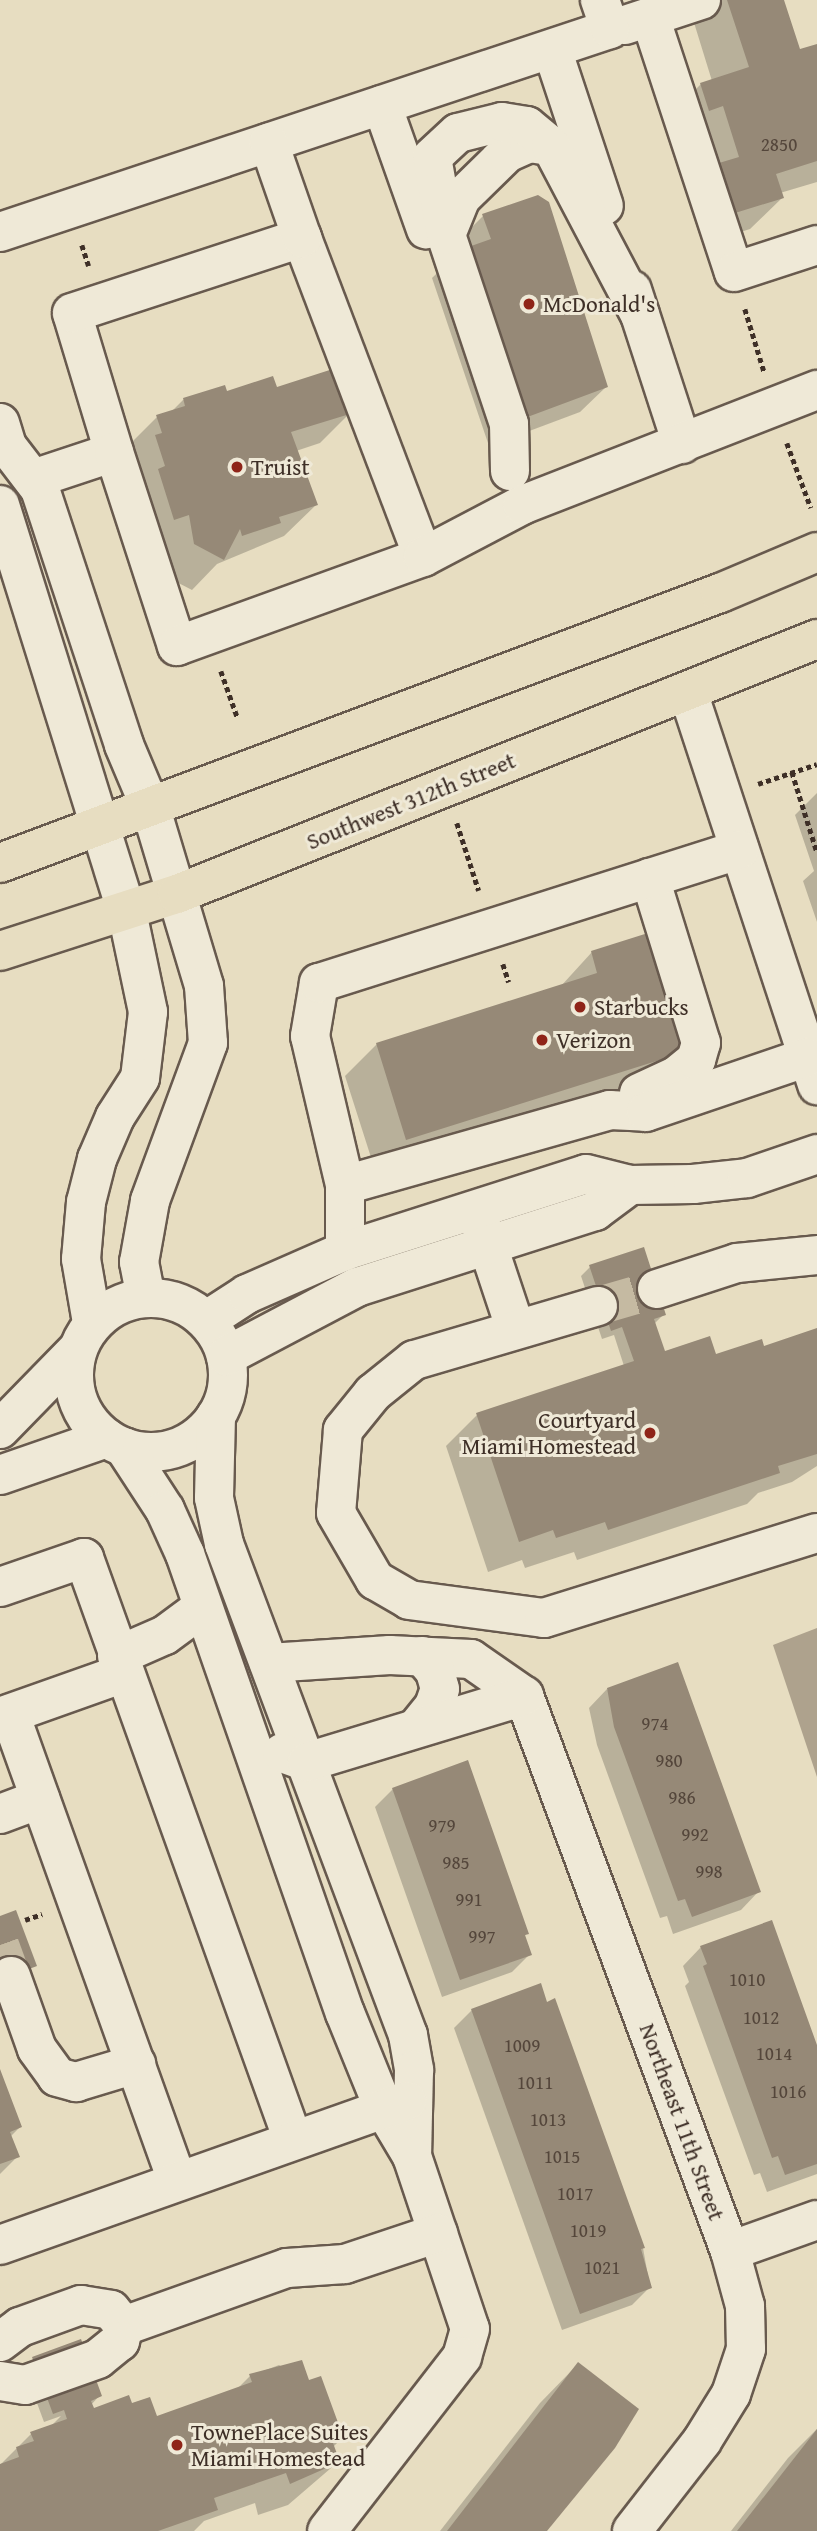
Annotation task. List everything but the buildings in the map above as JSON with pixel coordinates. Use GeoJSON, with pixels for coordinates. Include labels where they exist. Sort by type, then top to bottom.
{"type":"FeatureCollection","features":[{"type":"Feature","properties":{"kind":"main road"},"geometry":{"type":"LineString","coordinates":[[0,863],[151,809],[817,552]]}},
{"type":"Feature","properties":{"kind":"main road","name":"Southwest 312th Street"},"geometry":{"type":"LineString","coordinates":[[0,951],[177,894],[817,639]]}},
{"type":"Feature","properties":{"kind":"street"},"geometry":{"type":"LineString","coordinates":[[0,232],[551,49],[605,15],[650,17],[701,0]]}},
{"type":"Feature","properties":{"kind":"street"},"geometry":{"type":"LineString","coordinates":[[650,17],[734,272],[817,245]]}},
{"type":"Feature","properties":{"kind":"street"},"geometry":{"type":"LineString","coordinates":[[551,49],[682,444]]}},
{"type":"Feature","properties":{"kind":"street"},"geometry":{"type":"LineString","coordinates":[[383,105],[516,488]]}},
{"type":"Feature","properties":{"kind":"street"},"geometry":{"type":"LineString","coordinates":[[516,488],[509,424],[446,235],[432,157],[458,133],[502,122],[527,126],[551,146],[640,315]]}},
{"type":"Feature","properties":{"kind":"street"},"geometry":{"type":"LineString","coordinates":[[269,143],[302,238],[423,557]]}},
{"type":"Feature","properties":{"kind":"street"},"geometry":{"type":"LineString","coordinates":[[446,235],[461,198],[507,153],[529,143],[551,146]]}},
{"type":"Feature","properties":{"kind":"street"},"geometry":{"type":"LineString","coordinates":[[302,238],[72,313],[177,646],[423,557],[516,488],[682,444],[817,390]]}},
{"type":"Feature","properties":{"kind":"street"},"geometry":{"type":"LineString","coordinates":[[3,434],[16,484],[151,809],[204,986],[208,1043],[150,1202],[139,1262],[146,1297]]}},
{"type":"Feature","properties":{"kind":"street"},"geometry":{"type":"LineString","coordinates":[[16,484],[114,452]]}},
{"type":"Feature","properties":{"kind":"street"},"geometry":{"type":"LineString","coordinates":[[0,505],[102,826],[127,912],[148,1012],[147,1047],[140,1078],[115,1116],[97,1159],[86,1202],[81,1259],[85,1336],[73,1369],[81,1408],[115,1443],[165,1510],[203,1607],[237,1714],[399,2104],[412,2156],[470,2329],[468,2344],[327,2531]]}},
{"type":"Feature","properties":{"kind":"street"},"geometry":{"type":"LineString","coordinates":[[610,1110],[646,1112],[810,1046],[738,850],[688,692]]}},
{"type":"Feature","properties":{"kind":"street"},"geometry":{"type":"LineString","coordinates":[[345,1251],[345,1185],[310,1035],[319,983],[738,850]]}},
{"type":"Feature","properties":{"kind":"street"},"geometry":{"type":"LineString","coordinates":[[345,1185],[610,1110],[676,1076],[696,1060],[701,1043],[650,878]]}},
{"type":"Feature","properties":{"kind":"street"},"geometry":{"type":"LineString","coordinates":[[207,1320],[247,1294],[345,1251],[586,1174],[630,1185],[747,1178],[817,1154]]}},
{"type":"Feature","properties":{"kind":"street"},"geometry":{"type":"LineString","coordinates":[[226,1356],[357,1287],[595,1211],[630,1185]]}},
{"type":"Feature","properties":{"kind":"street"},"geometry":{"type":"LineString","coordinates":[[476,1210],[515,1327]]}},
{"type":"Feature","properties":{"kind":"street"},"geometry":{"type":"LineString","coordinates":[[657,1289],[737,1263],[817,1255]]}},
{"type":"Feature","properties":{"kind":"street"},"geometry":{"type":"LineString","coordinates":[[0,1429],[108,1310],[146,1297],[189,1307],[207,1320],[226,1356],[225,1397],[216,1416],[182,1445],[153,1452],[115,1443],[0,1475]]}},
{"type":"Feature","properties":{"kind":"street"},"geometry":{"type":"LineString","coordinates":[[598,1306],[515,1327],[414,1360],[373,1393],[343,1430],[336,1513],[375,1580],[409,1600],[544,1618],[817,1532]]}},
{"type":"Feature","properties":{"kind":"street"},"geometry":{"type":"LineString","coordinates":[[216,1416],[217,1521],[408,2035],[399,2104]]}},
{"type":"Feature","properties":{"kind":"street"},"geometry":{"type":"LineString","coordinates":[[0,1587],[84,1558],[120,1665],[293,2140]]}},
{"type":"Feature","properties":{"kind":"street"},"geometry":{"type":"LineString","coordinates":[[177,2182],[40,1799],[5,1716],[120,1665],[203,1607]]}},
{"type":"Feature","properties":{"kind":"street"},"geometry":{"type":"LineString","coordinates":[[269,1663],[422,1656],[471,1659],[524,1696]]}},
{"type":"Feature","properties":{"kind":"street"},"geometry":{"type":"LineString","coordinates":[[418,1726],[435,1706],[440,1689],[435,1671],[422,1656]]}},
{"type":"Feature","properties":{"kind":"street"},"geometry":{"type":"LineString","coordinates":[[237,1714],[276,1750],[307,1762],[418,1726],[524,1696]]}},
{"type":"Feature","properties":{"kind":"street","name":"Northeast 11th Street"},"geometry":{"type":"LineString","coordinates":[[524,1696],[730,2250],[745,2306],[741,2371],[702,2441],[632,2531]]}},
{"type":"Feature","properties":{"kind":"street"},"geometry":{"type":"LineString","coordinates":[[0,1814],[40,1799]]}},
{"type":"Feature","properties":{"kind":"street"},"geometry":{"type":"LineString","coordinates":[[11,1976],[40,2055],[57,2077],[76,2082],[136,2064]]}},
{"type":"Feature","properties":{"kind":"street"},"geometry":{"type":"LineString","coordinates":[[0,2245],[399,2104]]}},
{"type":"Feature","properties":{"kind":"street"},"geometry":{"type":"LineString","coordinates":[[730,2250],[817,2220]]}},
{"type":"Feature","properties":{"kind":"street"},"geometry":{"type":"LineString","coordinates":[[124,2326],[287,2268],[345,2263],[438,2233]]}},
{"type":"Feature","properties":{"kind":"street"},"geometry":{"type":"LineString","coordinates":[[0,2342],[20,2327],[81,2305],[111,2310],[124,2326]]}},
{"type":"Feature","properties":{"kind":"street"},"geometry":{"type":"LineString","coordinates":[[0,2381],[26,2385],[98,2359],[120,2342],[124,2326]]}},
{"type":"Feature","properties":{"kind":"path"},"geometry":{"type":"LineString","coordinates":[[69,208],[103,303]]}},
{"type":"Feature","properties":{"kind":"path"},"geometry":{"type":"LineString","coordinates":[[208,635],[237,716]]}},
{"type":"Feature","properties":{"kind":"path"},"geometry":{"type":"LineString","coordinates":[[747,788],[817,764]]}},
{"type":"Feature","properties":{"kind":"path"},"geometry":{"type":"LineString","coordinates":[[792,772],[817,852]]}},
{"type":"Feature","properties":{"kind":"path"},"geometry":{"type":"LineString","coordinates":[[456,820],[481,896]]}},
{"type":"Feature","properties":{"kind":"shaded area"},"geometry":{"type":"Polygon","coordinates":[[[817,1628],[817,1777],[773,1645],[817,1628]]]}},
{"type":"Feature","properties":{"kind":"tunnel"},"geometry":{"type":"LineString","coordinates":[[598,1306],[657,1289]]}},
{"type":"Feature","properties":{"kind":"tunnel"},"geometry":{"type":"LineString","coordinates":[[0,1945],[11,1976]]}},
{"type":"Feature","properties":{"kind":"place","name":"McDonald's"},"geometry":{"type":"Point","coordinates":[529,304]}},
{"type":"Feature","properties":{"kind":"place","name":"Truist"},"geometry":{"type":"Point","coordinates":[237,467]}},
{"type":"Feature","properties":{"kind":"place","name":"Starbucks"},"geometry":{"type":"Point","coordinates":[580,1007]}},
{"type":"Feature","properties":{"kind":"place","name":"Verizon"},"geometry":{"type":"Point","coordinates":[542,1040]}},
{"type":"Feature","properties":{"kind":"place","name":"Courtyard Miami Homestead"},"geometry":{"type":"Point","coordinates":[650,1433]}},
{"type":"Feature","properties":{"kind":"place","name":"TownePlace Suites Miami Homestead"},"geometry":{"type":"Point","coordinates":[177,2445]}}]}
